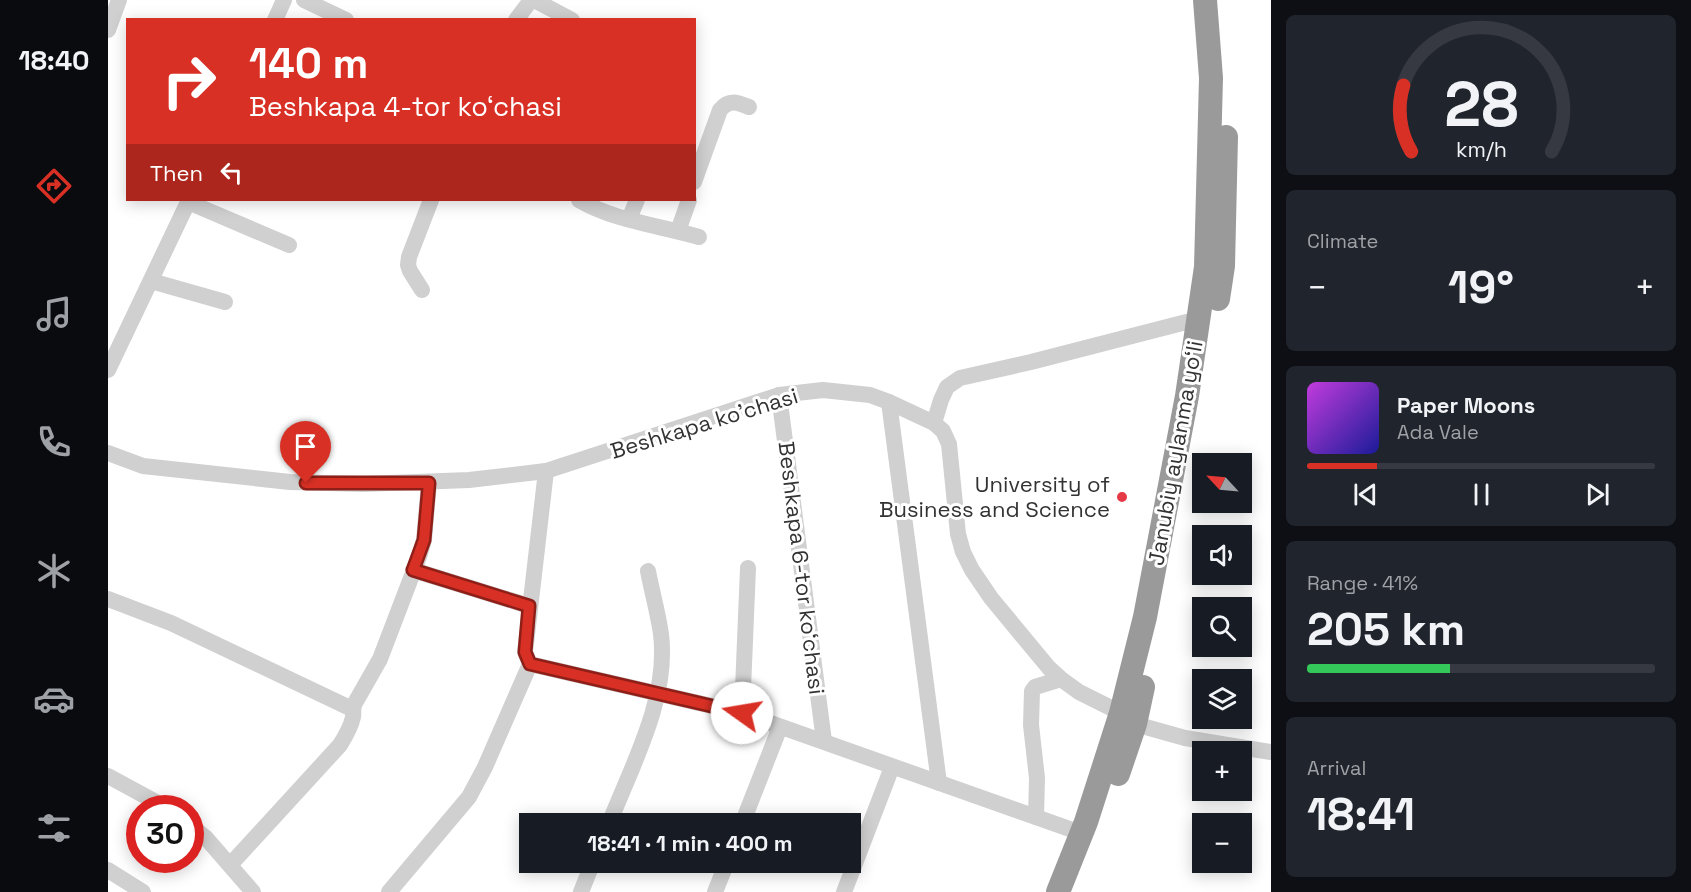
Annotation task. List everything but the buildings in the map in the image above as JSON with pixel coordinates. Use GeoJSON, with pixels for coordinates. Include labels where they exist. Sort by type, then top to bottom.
{"type":"FeatureCollection","features":[{"type":"Feature","properties":{"kind":"highway","name":"Janubiy aylanma yoʻli"},"geometry":{"type":"LineString","coordinates":[[1058,892],[1128,718],[1187,396],[1206,267],[1210,78],[1204,0]]}},
{"type":"Feature","properties":{"kind":"highway","name":"Janubiy aylanma yoʻli"},"geometry":{"type":"LineString","coordinates":[[1075,892],[1100,828],[1178,531],[1202,400],[1223,266],[1227,78],[1221,0]]}},
{"type":"Feature","properties":{"kind":"street"},"geometry":{"type":"LineString","coordinates":[[108,30],[119,0]]}},
{"type":"Feature","properties":{"kind":"street"},"geometry":{"type":"LineString","coordinates":[[276,18],[284,0]]}},
{"type":"Feature","properties":{"kind":"street"},"geometry":{"type":"LineString","coordinates":[[304,0],[342,18]]}},
{"type":"Feature","properties":{"kind":"street"},"geometry":{"type":"LineString","coordinates":[[518,18],[533,0],[568,18]]}},
{"type":"Feature","properties":{"kind":"street"},"geometry":{"type":"LineString","coordinates":[[696,176],[720,110],[725,104],[735,101],[749,107]]}},
{"type":"Feature","properties":{"kind":"street"},"geometry":{"type":"LineString","coordinates":[[108,370],[188,201],[289,245]]}},
{"type":"Feature","properties":{"kind":"street"},"geometry":{"type":"LineString","coordinates":[[422,290],[408,265],[431,201]]}},
{"type":"Feature","properties":{"kind":"street"},"geometry":{"type":"LineString","coordinates":[[581,201],[595,210],[614,216],[699,237]]}},
{"type":"Feature","properties":{"kind":"street"},"geometry":{"type":"LineString","coordinates":[[629,219],[637,201]]}},
{"type":"Feature","properties":{"kind":"street"},"geometry":{"type":"LineString","coordinates":[[678,231],[688,201]]}},
{"type":"Feature","properties":{"kind":"street"},"geometry":{"type":"LineString","coordinates":[[151,281],[225,302]]}},
{"type":"Feature","properties":{"kind":"street"},"geometry":{"type":"LineString","coordinates":[[1198,319],[960,378],[947,387],[940,400],[934,423],[943,430],[949,444],[958,534],[963,552],[990,598],[1049,668],[1079,692],[1128,718],[1185,738],[1271,752]]}},
{"type":"Feature","properties":{"kind":"street","name":"Beshkapa ko'chasi"},"geometry":{"type":"LineString","coordinates":[[109,456],[143,466],[273,481],[363,484],[429,483],[546,471],[778,395],[824,390],[870,395],[934,423]]}},
{"type":"Feature","properties":{"kind":"street","name":"Beshkapa 6-tor koʻchasi"},"geometry":{"type":"LineString","coordinates":[[778,395],[824,741]]}},
{"type":"Feature","properties":{"kind":"street"},"geometry":{"type":"LineString","coordinates":[[889,402],[939,783]]}},
{"type":"Feature","properties":{"kind":"street"},"geometry":{"type":"LineString","coordinates":[[389,892],[469,797],[485,767],[530,664],[525,652],[546,471]]}},
{"type":"Feature","properties":{"kind":"street"},"geometry":{"type":"LineString","coordinates":[[230,866],[340,745],[353,717],[352,709],[380,659],[424,540],[429,483]]}},
{"type":"Feature","properties":{"kind":"street"},"geometry":{"type":"LineString","coordinates":[[742,713],[748,568]]}},
{"type":"Feature","properties":{"kind":"street"},"geometry":{"type":"LineString","coordinates":[[413,570],[529,606]]}},
{"type":"Feature","properties":{"kind":"street"},"geometry":{"type":"LineString","coordinates":[[613,813],[656,705],[661,669],[661,635],[648,571]]}},
{"type":"Feature","properties":{"kind":"street"},"geometry":{"type":"LineString","coordinates":[[108,599],[171,623],[352,709]]}},
{"type":"Feature","properties":{"kind":"street"},"geometry":{"type":"LineString","coordinates":[[530,664],[742,713],[1082,833]]}},
{"type":"Feature","properties":{"kind":"street"},"geometry":{"type":"LineString","coordinates":[[1036,817],[1037,778],[1031,725],[1032,691],[1035,687],[1061,679]]}},
{"type":"Feature","properties":{"kind":"street"},"geometry":{"type":"LineString","coordinates":[[746,813],[780,727]]}},
{"type":"Feature","properties":{"kind":"street"},"geometry":{"type":"LineString","coordinates":[[844,892],[892,767]]}},
{"type":"Feature","properties":{"kind":"street"},"geometry":{"type":"LineString","coordinates":[[108,776],[143,795]]}},
{"type":"Feature","properties":{"kind":"street"},"geometry":{"type":"LineString","coordinates":[[204,836],[253,892]]}},
{"type":"Feature","properties":{"kind":"street"},"geometry":{"type":"LineString","coordinates":[[108,870],[142,892]]}},
{"type":"Feature","properties":{"kind":"street"},"geometry":{"type":"LineString","coordinates":[[581,892],[589,873]]}},
{"type":"Feature","properties":{"kind":"street"},"geometry":{"type":"LineString","coordinates":[[715,892],[723,873]]}},
{"type":"Feature","properties":{"kind":"place","name":"University of Business and Science"},"geometry":{"type":"Point","coordinates":[1122,497]}},
{"type":"Feature","properties":{"kind":"route"},"geometry":{"type":"LineString","coordinates":[[306,483],[429,483],[424,540],[413,570],[529,606],[525,652],[530,664],[742,713]]}}]}
